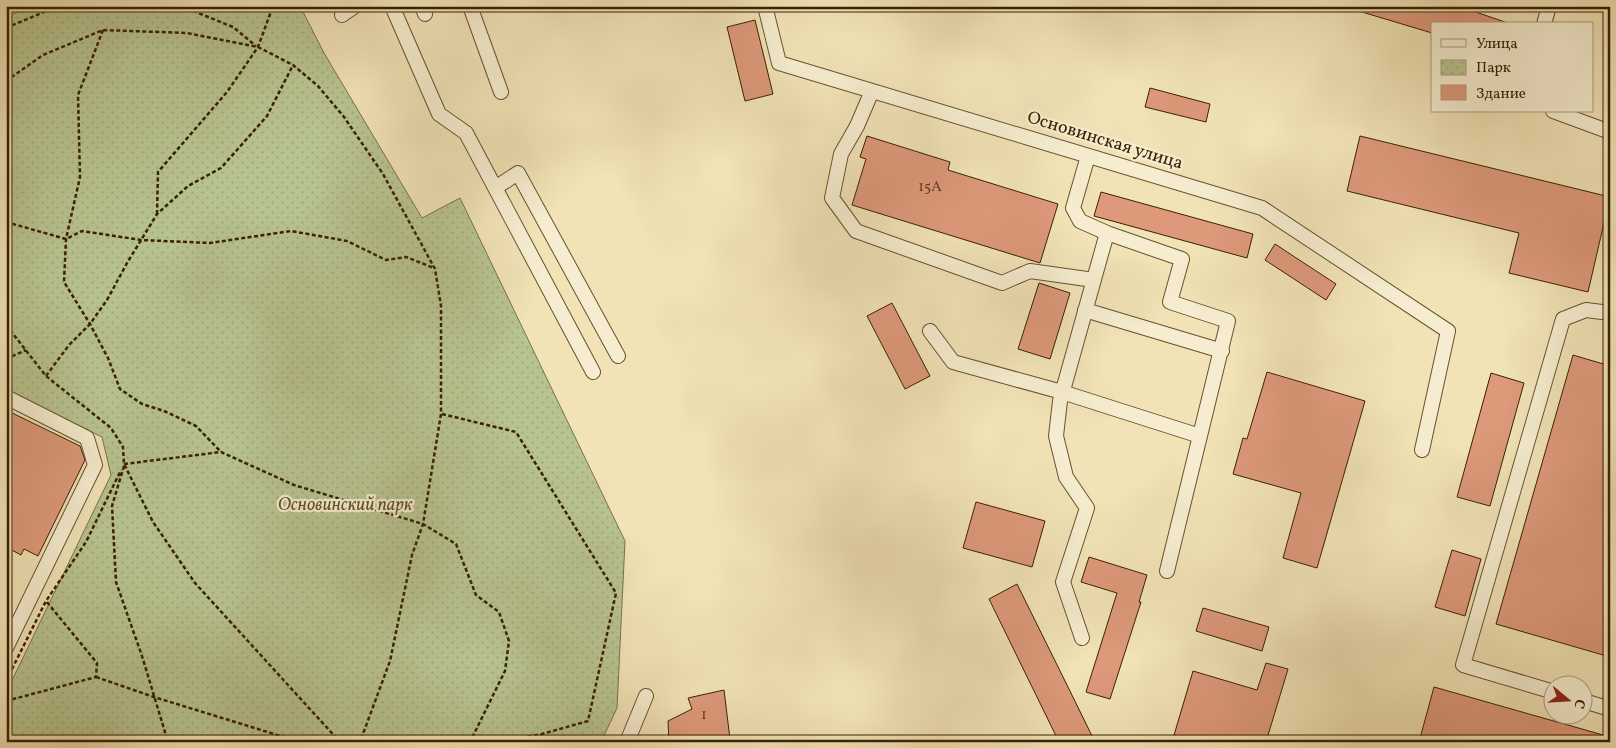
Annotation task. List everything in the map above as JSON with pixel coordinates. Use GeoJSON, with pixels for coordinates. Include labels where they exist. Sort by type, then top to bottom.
{"type":"FeatureCollection","features":[{"type":"Feature","properties":{"kind":"street"},"geometry":{"type":"LineString","coordinates":[[342,15],[355,6]]}},
{"type":"Feature","properties":{"kind":"street"},"geometry":{"type":"LineString","coordinates":[[392,6],[439,114],[466,132],[593,372]]}},
{"type":"Feature","properties":{"kind":"street"},"geometry":{"type":"LineString","coordinates":[[470,6],[501,92]]}},
{"type":"Feature","properties":{"kind":"street","name":"Основинская улица"},"geometry":{"type":"LineString","coordinates":[[766,6],[779,64],[1262,208],[1448,331],[1422,450]]}},
{"type":"Feature","properties":{"kind":"street"},"geometry":{"type":"LineString","coordinates":[[1545,22],[1549,6]]}},
{"type":"Feature","properties":{"kind":"street"},"geometry":{"type":"LineString","coordinates":[[872,91],[857,126],[841,154],[832,198],[856,231],[1002,283],[1030,271],[1094,280]]}},
{"type":"Feature","properties":{"kind":"street"},"geometry":{"type":"LineString","coordinates":[[1557,112],[1610,132]]}},
{"type":"Feature","properties":{"kind":"street"},"geometry":{"type":"LineString","coordinates":[[1088,156],[1073,208],[1080,220],[1107,232],[1182,259],[1170,302],[1228,321],[1167,571]]}},
{"type":"Feature","properties":{"kind":"street"},"geometry":{"type":"LineString","coordinates":[[495,188],[518,173],[618,356]]}},
{"type":"Feature","properties":{"kind":"street"},"geometry":{"type":"LineString","coordinates":[[1082,638],[1063,582],[1087,508],[1066,477],[1056,436],[1062,392],[1107,232]]}},
{"type":"Feature","properties":{"kind":"street"},"geometry":{"type":"LineString","coordinates":[[1086,310],[1222,351]]}},
{"type":"Feature","properties":{"kind":"street"},"geometry":{"type":"LineString","coordinates":[[1544,689],[1464,665],[1563,319],[1586,310],[1610,313]]}},
{"type":"Feature","properties":{"kind":"street"},"geometry":{"type":"LineString","coordinates":[[930,331],[953,362],[1062,392],[1200,436]]}},
{"type":"Feature","properties":{"kind":"street"},"geometry":{"type":"LineString","coordinates":[[6,398],[87,438],[95,465],[6,648]]}},
{"type":"Feature","properties":{"kind":"street"},"geometry":{"type":"LineString","coordinates":[[627,742],[646,696]]}},
{"type":"Feature","properties":{"kind":"street"},"geometry":{"type":"LineString","coordinates":[[1594,704],[1610,709]]}},
{"type":"Feature","properties":{"kind":"path"},"geometry":{"type":"LineString","coordinates":[[6,28],[58,6]]}},
{"type":"Feature","properties":{"kind":"path"},"geometry":{"type":"LineString","coordinates":[[181,6],[233,27],[258,47],[292,65],[318,86],[344,117],[383,174],[435,269],[441,306],[441,414],[423,524],[412,555],[390,661],[361,742],[348,742]]}},
{"type":"Feature","properties":{"kind":"path"},"geometry":{"type":"LineString","coordinates":[[157,214],[158,172],[227,92],[258,47],[274,6]]}},
{"type":"Feature","properties":{"kind":"path"},"geometry":{"type":"LineString","coordinates":[[6,81],[43,55],[103,30],[187,33],[258,47]]}},
{"type":"Feature","properties":{"kind":"path"},"geometry":{"type":"LineString","coordinates":[[103,30],[78,95],[80,177],[66,240],[64,282],[108,358],[120,389],[142,404],[164,411],[196,426],[221,452],[294,485],[423,524],[456,544],[476,595],[499,612],[509,641],[505,671],[470,742]]}},
{"type":"Feature","properties":{"kind":"path"},"geometry":{"type":"LineString","coordinates":[[46,376],[69,345],[90,324],[107,300],[157,214],[188,186],[221,168],[267,116],[292,65]]}},
{"type":"Feature","properties":{"kind":"path"},"geometry":{"type":"LineString","coordinates":[[6,222],[66,240],[82,231],[141,240],[210,243],[291,231],[347,241],[386,260],[406,257],[435,269]]}},
{"type":"Feature","properties":{"kind":"path"},"geometry":{"type":"LineString","coordinates":[[6,324],[46,376],[111,428],[123,447],[124,464],[112,506],[116,582],[142,656],[168,742]]}},
{"type":"Feature","properties":{"kind":"path"},"geometry":{"type":"LineString","coordinates":[[6,359],[26,350]]}},
{"type":"Feature","properties":{"kind":"path"},"geometry":{"type":"LineString","coordinates":[[441,414],[516,432],[616,593],[588,721],[542,734],[497,742]]}},
{"type":"Feature","properties":{"kind":"path"},"geometry":{"type":"LineString","coordinates":[[124,464],[221,452]]}},
{"type":"Feature","properties":{"kind":"path"},"geometry":{"type":"LineString","coordinates":[[6,681],[46,601],[86,542],[124,464]]}},
{"type":"Feature","properties":{"kind":"path"},"geometry":{"type":"LineString","coordinates":[[124,464],[153,522],[195,583],[340,742]]}},
{"type":"Feature","properties":{"kind":"path"},"geometry":{"type":"LineString","coordinates":[[46,601],[96,663],[96,677]]}},
{"type":"Feature","properties":{"kind":"path"},"geometry":{"type":"LineString","coordinates":[[6,700],[96,677],[300,742]]}},
{"type":"Feature","properties":{"kind":"path"},"geometry":{"type":"LineString","coordinates":[[538,742],[542,734]]}},
{"type":"Feature","properties":{"kind":"green space","name":"Основинский парк"},"geometry":{"type":"Polygon","coordinates":[[[33,6],[300,6],[324,53],[422,218],[460,198],[625,541],[617,708],[601,742],[6,742],[6,693],[111,475],[102,437],[6,390],[6,17],[33,6]]]}},
{"type":"Feature","properties":{"kind":"building"},"geometry":{"type":"Polygon","coordinates":[[[1352,6],[1458,6],[1505,22],[1431,22],[1431,33],[1352,9],[1352,6]]]}},
{"type":"Feature","properties":{"kind":"building"},"geometry":{"type":"Polygon","coordinates":[[[755,20],[773,94],[745,101],[727,27],[755,20]]]}},
{"type":"Feature","properties":{"kind":"building"},"geometry":{"type":"Polygon","coordinates":[[[1150,88],[1210,104],[1206,122],[1145,107],[1150,88]]]}},
{"type":"Feature","properties":{"kind":"building"},"geometry":{"type":"Polygon","coordinates":[[[867,136],[950,162],[948,170],[1058,204],[1040,263],[852,205],[866,159],[860,157],[867,136]]]}},
{"type":"Feature","properties":{"kind":"building"},"geometry":{"type":"Polygon","coordinates":[[[1360,136],[1610,197],[1588,292],[1509,273],[1519,233],[1347,191],[1360,136]]]}},
{"type":"Feature","properties":{"kind":"building"},"geometry":{"type":"Polygon","coordinates":[[[1101,192],[1253,234],[1247,258],[1094,216],[1101,192]]]}},
{"type":"Feature","properties":{"kind":"building"},"geometry":{"type":"Polygon","coordinates":[[[1275,244],[1336,284],[1326,300],[1265,260],[1275,244]]]}},
{"type":"Feature","properties":{"kind":"building"},"geometry":{"type":"Polygon","coordinates":[[[1039,283],[1070,293],[1050,359],[1018,349],[1039,283]]]}},
{"type":"Feature","properties":{"kind":"building"},"geometry":{"type":"Polygon","coordinates":[[[892,303],[930,376],[905,389],[867,316],[892,303]]]}},
{"type":"Feature","properties":{"kind":"building"},"geometry":{"type":"Polygon","coordinates":[[[1573,355],[1610,366],[1610,657],[1496,624],[1573,355]]]}},
{"type":"Feature","properties":{"kind":"building"},"geometry":{"type":"Polygon","coordinates":[[[1267,372],[1365,401],[1317,568],[1283,558],[1301,493],[1233,474],[1243,438],[1247,439],[1267,372]]]}},
{"type":"Feature","properties":{"kind":"building"},"geometry":{"type":"Polygon","coordinates":[[[1491,373],[1524,383],[1490,506],[1457,497],[1491,373]]]}},
{"type":"Feature","properties":{"kind":"building"},"geometry":{"type":"Polygon","coordinates":[[[6,410],[80,446],[85,460],[38,556],[24,549],[21,555],[6,547],[6,410]]]}},
{"type":"Feature","properties":{"kind":"building"},"geometry":{"type":"Polygon","coordinates":[[[976,502],[1045,521],[1032,567],[963,548],[976,502]]]}},
{"type":"Feature","properties":{"kind":"building"},"geometry":{"type":"Polygon","coordinates":[[[1452,550],[1481,559],[1465,616],[1435,607],[1452,550]]]}},
{"type":"Feature","properties":{"kind":"building"},"geometry":{"type":"Polygon","coordinates":[[[1089,557],[1147,575],[1139,602],[1141,602],[1110,699],[1086,692],[1117,593],[1081,582],[1089,557]]]}},
{"type":"Feature","properties":{"kind":"building"},"geometry":{"type":"Polygon","coordinates":[[[1017,584],[1095,742],[1059,742],[989,599],[1017,584]]]}},
{"type":"Feature","properties":{"kind":"building"},"geometry":{"type":"Polygon","coordinates":[[[1203,608],[1269,627],[1262,651],[1196,631],[1203,608]]]}},
{"type":"Feature","properties":{"kind":"building"},"geometry":{"type":"Polygon","coordinates":[[[1266,663],[1288,669],[1266,742],[1172,742],[1193,671],[1257,690],[1266,663]]]}},
{"type":"Feature","properties":{"kind":"building"},"geometry":{"type":"Polygon","coordinates":[[[1434,687],[1544,718],[1544,726],[1571,726],[1610,737],[1610,742],[1419,742],[1434,687]]]}},
{"type":"Feature","properties":{"kind":"building"},"geometry":{"type":"Polygon","coordinates":[[[724,690],[730,739],[723,742],[669,742],[668,721],[692,709],[688,698],[724,690]]]}}]}
